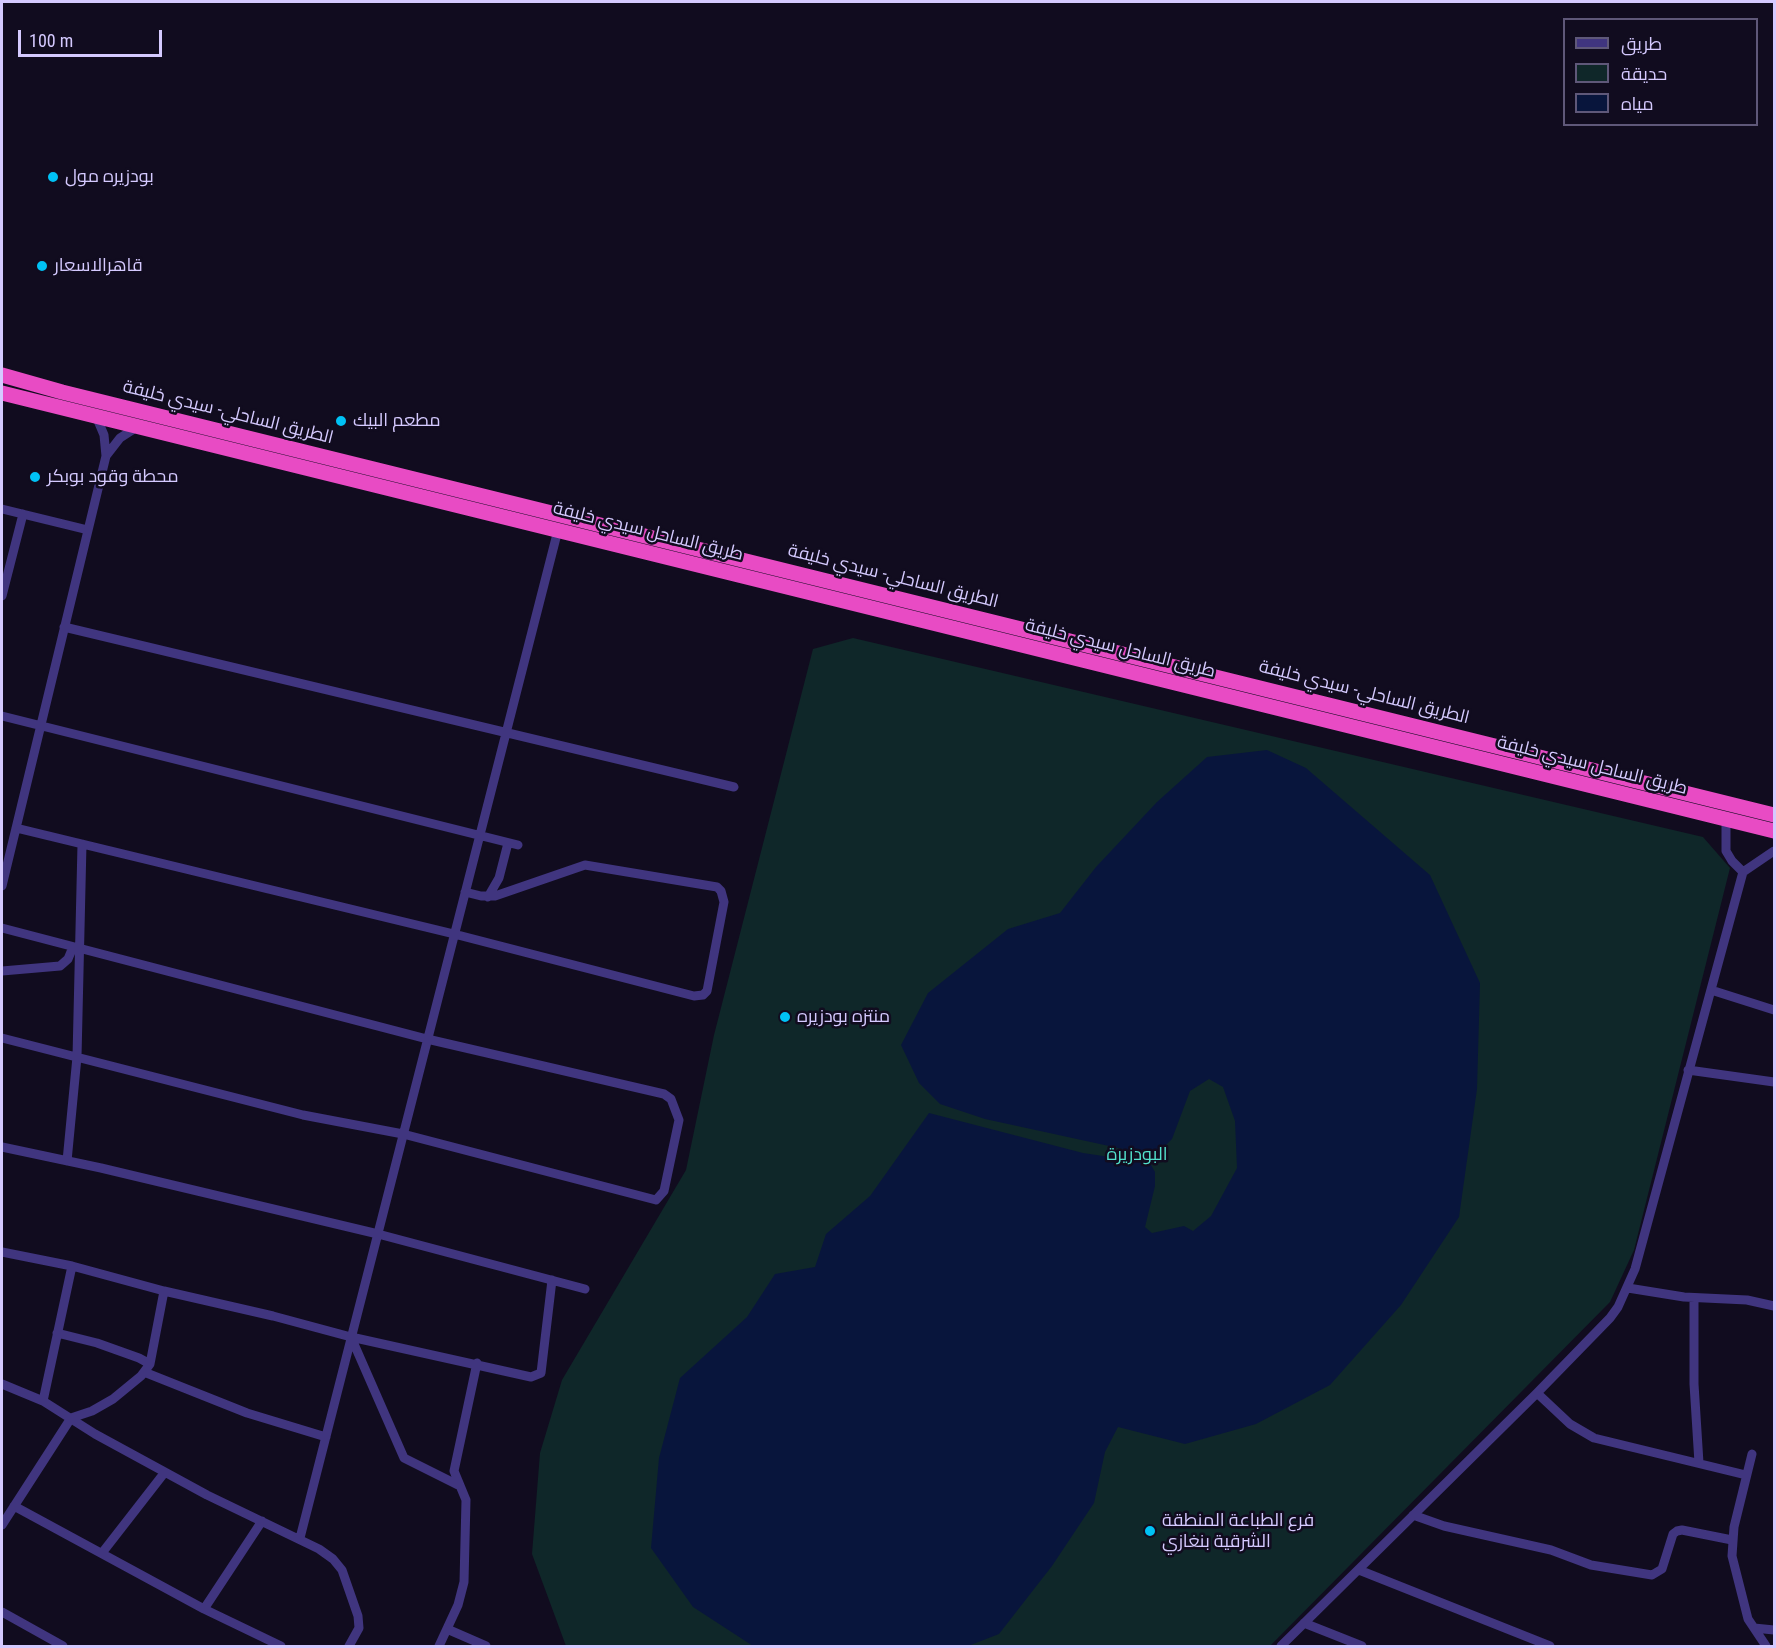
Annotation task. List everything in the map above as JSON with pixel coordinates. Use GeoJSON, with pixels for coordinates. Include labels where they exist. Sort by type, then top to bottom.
{"type":"FeatureCollection","features":[{"type":"Feature","properties":{"kind":"highway","name":"الطريق الساحلي- سيدي خليفة"},"geometry":{"type":"LineString","coordinates":[[2,375],[73,395],[1774,815]]}},
{"type":"Feature","properties":{"kind":"highway","name":"طريق الساحل سيدي خليفة"},"geometry":{"type":"LineString","coordinates":[[2,393],[1774,831]]}},
{"type":"Feature","properties":{"kind":"highway"},"geometry":{"type":"LineString","coordinates":[[670,558],[673,542]]}},
{"type":"Feature","properties":{"kind":"street"},"geometry":{"type":"LineString","coordinates":[[2,886],[106,456],[104,435],[96,416]]}},
{"type":"Feature","properties":{"kind":"street"},"geometry":{"type":"LineString","coordinates":[[106,456],[120,438],[138,427]]}},
{"type":"Feature","properties":{"kind":"street"},"geometry":{"type":"LineString","coordinates":[[2,509],[88,530]]}},
{"type":"Feature","properties":{"kind":"street"},"geometry":{"type":"LineString","coordinates":[[2,596],[23,514]]}},
{"type":"Feature","properties":{"kind":"street"},"geometry":{"type":"LineString","coordinates":[[300,1538],[558,530]]}},
{"type":"Feature","properties":{"kind":"street"},"geometry":{"type":"LineString","coordinates":[[64,627],[734,787]]}},
{"type":"Feature","properties":{"kind":"street"},"geometry":{"type":"LineString","coordinates":[[2,717],[513,844],[499,878],[488,897]]}},
{"type":"Feature","properties":{"kind":"street"},"geometry":{"type":"LineString","coordinates":[[1726,819],[1726,851],[1743,872]]}},
{"type":"Feature","properties":{"kind":"street"},"geometry":{"type":"LineString","coordinates":[[16,828],[454,934],[694,996],[703,995],[707,991],[724,902],[721,891],[717,887],[585,865],[488,897],[465,892]]}},
{"type":"Feature","properties":{"kind":"street"},"geometry":{"type":"LineString","coordinates":[[67,1161],[77,1057],[76,948],[82,844]]}},
{"type":"Feature","properties":{"kind":"street"},"geometry":{"type":"LineString","coordinates":[[1281,1647],[1610,1318],[1628,1288],[1743,872],[1774,851]]}},
{"type":"Feature","properties":{"kind":"street"},"geometry":{"type":"LineString","coordinates":[[2,928],[428,1039],[664,1094],[671,1099],[679,1120],[664,1191],[656,1200],[403,1134],[303,1115],[2,1038]]}},
{"type":"Feature","properties":{"kind":"street"},"geometry":{"type":"LineString","coordinates":[[2,971],[60,966],[76,948]]}},
{"type":"Feature","properties":{"kind":"street"},"geometry":{"type":"LineString","coordinates":[[1710,990],[1774,1010]]}},
{"type":"Feature","properties":{"kind":"street"},"geometry":{"type":"LineString","coordinates":[[1688,1070],[1774,1082]]}},
{"type":"Feature","properties":{"kind":"street"},"geometry":{"type":"LineString","coordinates":[[2,1147],[378,1234],[585,1289]]}},
{"type":"Feature","properties":{"kind":"street"},"geometry":{"type":"LineString","coordinates":[[2,1252],[72,1266],[351,1337],[477,1363],[531,1377],[542,1373],[552,1280]]}},
{"type":"Feature","properties":{"kind":"street"},"geometry":{"type":"LineString","coordinates":[[43,1401],[72,1266]]}},
{"type":"Feature","properties":{"kind":"street"},"geometry":{"type":"LineString","coordinates":[[1628,1288],[1694,1299],[1747,1300],[1774,1306]]}},
{"type":"Feature","properties":{"kind":"street"},"geometry":{"type":"LineString","coordinates":[[2,1525],[71,1418],[92,1411],[113,1399],[147,1368],[153,1353],[164,1291]]}},
{"type":"Feature","properties":{"kind":"street"},"geometry":{"type":"LineString","coordinates":[[1694,1299],[1694,1384],[1699,1463]]}},
{"type":"Feature","properties":{"kind":"street"},"geometry":{"type":"LineString","coordinates":[[57,1333],[97,1343],[139,1358],[147,1368],[247,1413],[326,1437]]}},
{"type":"Feature","properties":{"kind":"street"},"geometry":{"type":"LineString","coordinates":[[351,1337],[404,1458],[458,1485]]}},
{"type":"Feature","properties":{"kind":"street"},"geometry":{"type":"LineString","coordinates":[[438,1647],[458,1605],[464,1582],[466,1500],[454,1471],[477,1363]]}},
{"type":"Feature","properties":{"kind":"street"},"geometry":{"type":"LineString","coordinates":[[2,1384],[43,1401],[95,1434],[165,1472],[320,1548],[342,1570],[360,1624],[349,1647]]}},
{"type":"Feature","properties":{"kind":"street"},"geometry":{"type":"LineString","coordinates":[[1537,1393],[1570,1424],[1594,1438],[1746,1475]]}},
{"type":"Feature","properties":{"kind":"street"},"geometry":{"type":"LineString","coordinates":[[1752,1455],[1732,1540],[1732,1556],[1744,1608],[1766,1647]]}},
{"type":"Feature","properties":{"kind":"street"},"geometry":{"type":"LineString","coordinates":[[102,1553],[165,1472]]}},
{"type":"Feature","properties":{"kind":"street"},"geometry":{"type":"LineString","coordinates":[[14,1506],[204,1610],[281,1647]]}},
{"type":"Feature","properties":{"kind":"street"},"geometry":{"type":"LineString","coordinates":[[1413,1515],[1467,1532],[1551,1550],[1591,1565],[1652,1575],[1662,1569],[1673,1534],[1677,1531],[1732,1540]]}},
{"type":"Feature","properties":{"kind":"street"},"geometry":{"type":"LineString","coordinates":[[204,1610],[262,1521]]}},
{"type":"Feature","properties":{"kind":"street"},"geometry":{"type":"LineString","coordinates":[[1359,1570],[1550,1647]]}},
{"type":"Feature","properties":{"kind":"street"},"geometry":{"type":"LineString","coordinates":[[2,1612],[63,1647]]}},
{"type":"Feature","properties":{"kind":"street"},"geometry":{"type":"LineString","coordinates":[[1305,1623],[1362,1647]]}},
{"type":"Feature","properties":{"kind":"street"},"geometry":{"type":"LineString","coordinates":[[1754,1628],[1774,1630]]}},
{"type":"Feature","properties":{"kind":"street"},"geometry":{"type":"LineString","coordinates":[[447,1629],[486,1647]]}},
{"type":"Feature","properties":{"kind":"green space","name":"البودزيرة"},"geometry":{"type":"Polygon","coordinates":[[[853,638],[1703,837],[1730,868],[1634,1250],[1610,1302],[1270,1646],[566,1646],[532,1554],[540,1453],[562,1380],[686,1170],[714,1035],[813,649],[853,638]]]}},
{"type":"Feature","properties":{"kind":"water"},"geometry":{"type":"Polygon","coordinates":[[[1267,750],[1306,768],[1430,875],[1480,983],[1477,1089],[1459,1217],[1401,1305],[1330,1385],[1256,1424],[1185,1444],[1118,1427],[1105,1452],[1094,1503],[1052,1566],[999,1634],[968,1646],[753,1646],[693,1607],[651,1548],[659,1458],[680,1378],[747,1317],[775,1274],[815,1267],[826,1234],[870,1196],[929,1113],[1083,1153],[1150,1163],[1155,1172],[1155,1186],[1145,1227],[1152,1233],[1184,1226],[1193,1231],[1211,1216],[1237,1168],[1235,1121],[1223,1087],[1209,1079],[1190,1091],[1172,1139],[1155,1156],[985,1119],[940,1104],[919,1083],[901,1045],[928,993],[1008,929],[1060,913],[1096,867],[1157,802],[1207,757],[1267,750]]]}},
{"type":"Feature","properties":{"kind":"place","name":"بودزيره مول"},"geometry":{"type":"Point","coordinates":[53,177]}},
{"type":"Feature","properties":{"kind":"place","name":"قاهرالاسعار"},"geometry":{"type":"Point","coordinates":[42,266]}},
{"type":"Feature","properties":{"kind":"place","name":"مطعم البيك"},"geometry":{"type":"Point","coordinates":[341,421]}},
{"type":"Feature","properties":{"kind":"place","name":"محطة وقود بوبكر"},"geometry":{"type":"Point","coordinates":[35,477]}},
{"type":"Feature","properties":{"kind":"place","name":"منتزه بودزيره"},"geometry":{"type":"Point","coordinates":[785,1017]}},
{"type":"Feature","properties":{"kind":"place","name":"فرع الطباعة المنطقة الشرقية بنغازي"},"geometry":{"type":"Point","coordinates":[1150,1531]}}]}
